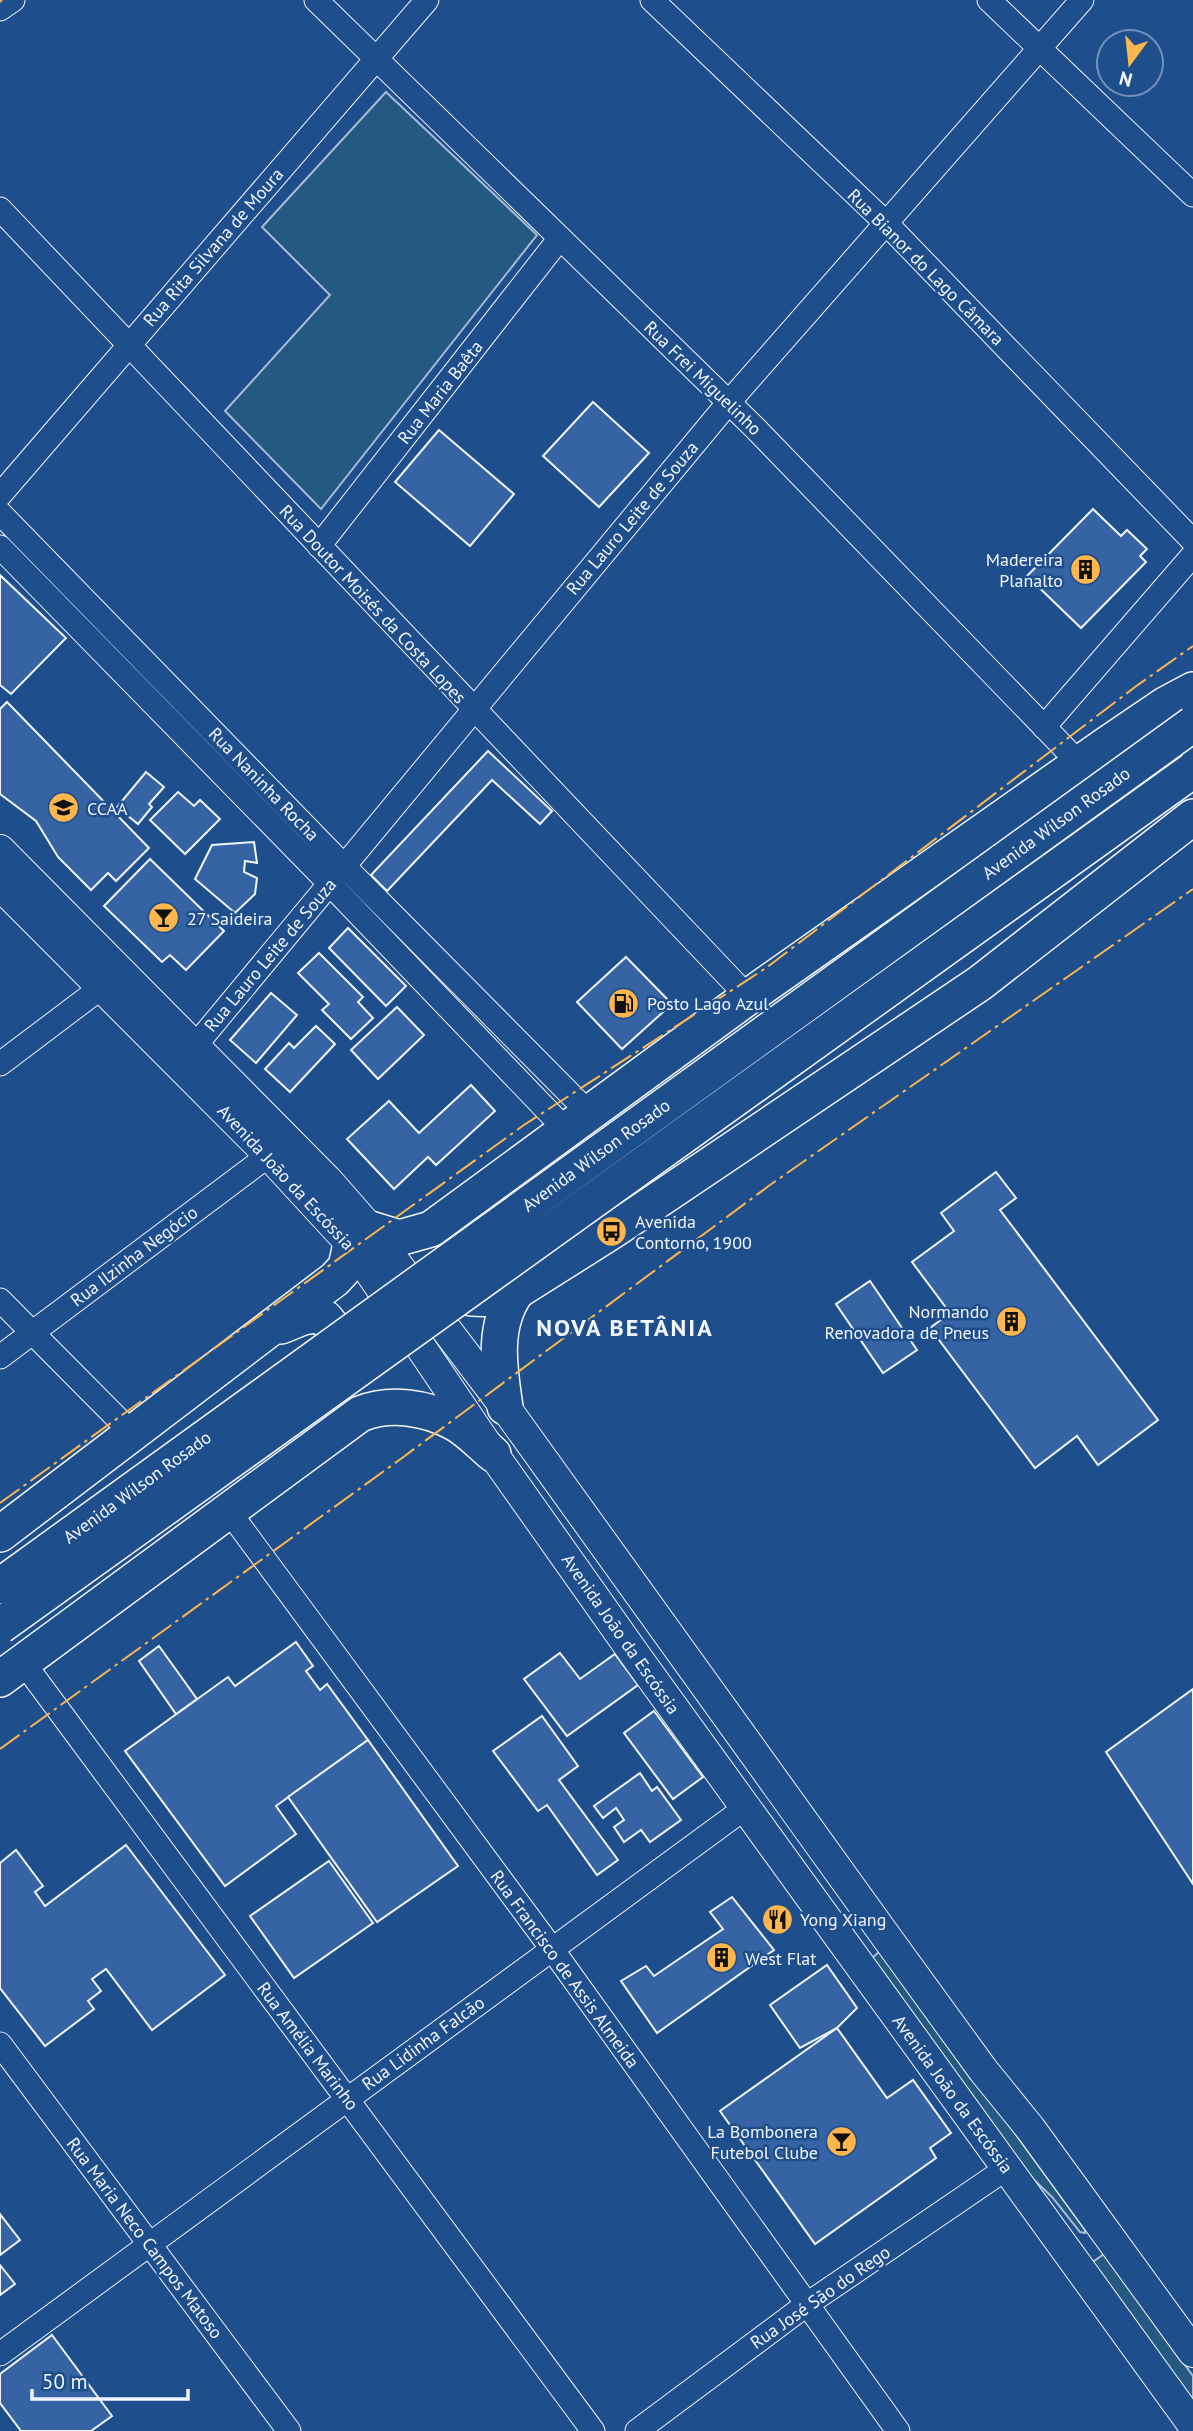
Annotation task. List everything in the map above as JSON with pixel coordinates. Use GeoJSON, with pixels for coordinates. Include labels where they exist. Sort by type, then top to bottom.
{"type":"FeatureCollection","features":[{"type":"Feature","properties":{"kind":"highway"},"geometry":{"type":"LineString","coordinates":[[0,1534],[335,1279],[346,1267],[361,1237],[400,1238],[430,1228],[748,997],[1165,705],[1193,690]]}},
{"type":"Feature","properties":{"kind":"highway","name":"Avenida Wilson Rosado"},"geometry":{"type":"LineString","coordinates":[[0,1586],[1193,724]]}},
{"type":"Feature","properties":{"kind":"highway","name":"Avenida Wilson Rosado"},"geometry":{"type":"LineString","coordinates":[[0,1626],[1193,770]]}},
{"type":"Feature","properties":{"kind":"highway"},"geometry":{"type":"LineString","coordinates":[[430,1228],[425,1247],[439,1273],[458,1291],[471,1298],[497,1299],[517,1291],[612,1231],[980,983],[1193,817]]}},
{"type":"Feature","properties":{"kind":"highway"},"geometry":{"type":"LineString","coordinates":[[505,1407],[499,1343],[502,1320],[517,1291]]}},
{"type":"Feature","properties":{"kind":"highway"},"geometry":{"type":"LineString","coordinates":[[259,1336],[303,1317],[316,1315],[325,1318],[359,1359],[367,1377],[366,1389],[362,1398],[326,1438]]}},
{"type":"Feature","properties":{"kind":"highway"},"geometry":{"type":"LineString","coordinates":[[12,1670],[360,1414],[377,1408],[411,1408],[455,1423],[493,1454]]}},
{"type":"Feature","properties":{"kind":"main road","name":"Avenida João da Escóssia"},"geometry":{"type":"LineString","coordinates":[[0,850],[328,1181],[493,1454],[783,1861],[1193,2425]]}},
{"type":"Feature","properties":{"kind":"main road","name":"Avenida João da Escóssia"},"geometry":{"type":"LineString","coordinates":[[0,885],[269,1155],[361,1237],[505,1407],[881,1931],[983,2070],[1030,2128],[1193,2352]]}},
{"type":"Feature","properties":{"kind":"main road"},"geometry":{"type":"LineString","coordinates":[[638,1659],[648,1646],[660,1647],[711,1716],[748,1746]]}},
{"type":"Feature","properties":{"kind":"main road"},"geometry":{"type":"LineString","coordinates":[[783,1861],[819,1894],[855,1938],[871,1940],[881,1931]]}},
{"type":"Feature","properties":{"kind":"main road"},"geometry":{"type":"LineString","coordinates":[[1026,2194],[1037,2197],[1050,2206],[1077,2239],[1096,2243],[1109,2236]]}},
{"type":"Feature","properties":{"kind":"street"},"geometry":{"type":"LineString","coordinates":[[0,9],[13,0]]}},
{"type":"Feature","properties":{"kind":"street","name":"Rua Frei Miguelinho"},"geometry":{"type":"LineString","coordinates":[[316,0],[729,402],[1081,765]]}},
{"type":"Feature","properties":{"kind":"street","name":"Rua Rita Silvana de Moura"},"geometry":{"type":"LineString","coordinates":[[0,495],[426,0]]}},
{"type":"Feature","properties":{"kind":"street","name":"Rua Bianor do Lago Câmara"},"geometry":{"type":"LineString","coordinates":[[652,0],[886,223],[1193,541]]}},
{"type":"Feature","properties":{"kind":"street"},"geometry":{"type":"LineString","coordinates":[[989,0],[1193,195]]}},
{"type":"Feature","properties":{"kind":"street","name":"Rua Lauro Leite de Souza"},"geometry":{"type":"LineString","coordinates":[[195,1046],[729,402],[1082,0]]}},
{"type":"Feature","properties":{"kind":"street","name":"Rua Doutor Moisés da Costa Lopes"},"geometry":{"type":"LineString","coordinates":[[0,209],[748,997]]}},
{"type":"Feature","properties":{"kind":"street","name":"Rua Maria Baêta"},"geometry":{"type":"LineString","coordinates":[[319,546],[560,238]]}},
{"type":"Feature","properties":{"kind":"street","name":"Rua Naninha Rocha"},"geometry":{"type":"LineString","coordinates":[[0,513],[336,875]]}},
{"type":"Feature","properties":{"kind":"street","name":"Rua Naninha Rocha"},"geometry":{"type":"LineString","coordinates":[[0,547],[336,875],[578,1122]]}},
{"type":"Feature","properties":{"kind":"street"},"geometry":{"type":"LineString","coordinates":[[1044,727],[1193,555]]}},
{"type":"Feature","properties":{"kind":"street"},"geometry":{"type":"LineString","coordinates":[[0,1065],[102,987]]}},
{"type":"Feature","properties":{"kind":"street","name":"Rua Ilzinha Negócio"},"geometry":{"type":"LineString","coordinates":[[0,1357],[269,1155]]}},
{"type":"Feature","properties":{"kind":"street"},"geometry":{"type":"LineString","coordinates":[[0,1300],[132,1433]]}},
{"type":"Feature","properties":{"kind":"street","name":"Rua Francisco de Assis Almeida"},"geometry":{"type":"LineString","coordinates":[[228,1510],[552,1949],[898,2431]]}},
{"type":"Feature","properties":{"kind":"street","name":"Rua Amélia Marinho"},"geometry":{"type":"LineString","coordinates":[[12,1670],[347,2098],[593,2431]]}},
{"type":"Feature","properties":{"kind":"street","name":"Rua Lidinha Falcão"},"geometry":{"type":"LineString","coordinates":[[0,2354],[745,1808]]}},
{"type":"Feature","properties":{"kind":"street","name":"Rua Maria Neco Campos Matoso"},"geometry":{"type":"LineString","coordinates":[[0,2044],[289,2431]]}},
{"type":"Feature","properties":{"kind":"street","name":"Rua José São do Rego"},"geometry":{"type":"LineString","coordinates":[[637,2431],[806,2305],[1006,2168]]}},
{"type":"Feature","properties":{"kind":"shaded area"},"geometry":{"type":"Polygon","coordinates":[[[386,92],[537,235],[321,509],[225,411],[330,295],[262,227],[386,92]]]}},
{"type":"Feature","properties":{"kind":"shaded area"},"geometry":{"type":"Polygon","coordinates":[[[880,1951],[885,1954],[1085,2233],[1080,2232],[1052,2197],[1028,2174],[870,1960],[880,1951]]]}},
{"type":"Feature","properties":{"kind":"shaded area"},"geometry":{"type":"Polygon","coordinates":[[[1104,2254],[1193,2376],[1193,2407],[1090,2264],[1104,2254]]]}},
{"type":"Feature","properties":{"kind":"building"},"geometry":{"type":"Polygon","coordinates":[[[593,402],[649,453],[599,507],[543,456],[593,402]]]}},
{"type":"Feature","properties":{"kind":"building"},"geometry":{"type":"Polygon","coordinates":[[[439,430],[514,494],[470,546],[395,482],[439,430]]]}},
{"type":"Feature","properties":{"kind":"building","name":"Madereira Planalto"},"geometry":{"type":"Polygon","coordinates":[[[1093,509],[1121,536],[1127,530],[1147,549],[1140,556],[1146,562],[1081,628],[1027,576],[1093,509]]]}},
{"type":"Feature","properties":{"kind":"building"},"geometry":{"type":"Polygon","coordinates":[[[0,575],[66,638],[11,694],[0,685],[0,575]]]}},
{"type":"Feature","properties":{"kind":"building","name":"CCAA"},"geometry":{"type":"Polygon","coordinates":[[[7,702],[149,848],[116,881],[108,873],[91,890],[58,857],[36,821],[0,794],[0,709],[7,702]]]}},
{"type":"Feature","properties":{"kind":"building"},"geometry":{"type":"Polygon","coordinates":[[[488,751],[552,811],[540,824],[492,780],[387,891],[371,875],[488,751]]]}},
{"type":"Feature","properties":{"kind":"building"},"geometry":{"type":"Polygon","coordinates":[[[146,772],[164,787],[149,804],[152,807],[138,824],[117,807],[146,772]]]}},
{"type":"Feature","properties":{"kind":"building"},"geometry":{"type":"Polygon","coordinates":[[[178,792],[194,806],[200,800],[220,819],[185,854],[150,820],[178,792]]]}},
{"type":"Feature","properties":{"kind":"building"},"geometry":{"type":"Polygon","coordinates":[[[254,842],[257,863],[245,861],[244,872],[257,878],[255,894],[235,913],[195,879],[212,845],[254,842]]]}},
{"type":"Feature","properties":{"kind":"building","name":"27 Saideira"},"geometry":{"type":"Polygon","coordinates":[[[150,859],[224,931],[186,970],[170,955],[162,962],[104,906],[150,859]]]}},
{"type":"Feature","properties":{"kind":"building"},"geometry":{"type":"Polygon","coordinates":[[[348,928],[406,986],[386,1006],[329,948],[348,928]]]}},
{"type":"Feature","properties":{"kind":"building"},"geometry":{"type":"Polygon","coordinates":[[[319,953],[363,997],[358,1002],[373,1018],[351,1039],[322,1010],[329,1004],[298,973],[319,953]]]}},
{"type":"Feature","properties":{"kind":"building","name":"Posto Lago Azul"},"geometry":{"type":"Polygon","coordinates":[[[626,957],[672,1004],[622,1049],[577,1002],[626,957]]]}},
{"type":"Feature","properties":{"kind":"building"},"geometry":{"type":"Polygon","coordinates":[[[271,993],[297,1015],[256,1063],[230,1040],[271,993]]]}},
{"type":"Feature","properties":{"kind":"building"},"geometry":{"type":"Polygon","coordinates":[[[397,1007],[424,1035],[378,1079],[351,1050],[397,1007]]]}},
{"type":"Feature","properties":{"kind":"building"},"geometry":{"type":"Polygon","coordinates":[[[316,1026],[335,1044],[290,1092],[265,1069],[289,1043],[294,1048],[316,1026]]]}},
{"type":"Feature","properties":{"kind":"building"},"geometry":{"type":"Polygon","coordinates":[[[471,1085],[495,1111],[436,1165],[428,1157],[394,1189],[347,1139],[389,1101],[419,1133],[471,1085]]]}},
{"type":"Feature","properties":{"kind":"building","name":"Normando Renovadora de Pneus"},"geometry":{"type":"Polygon","coordinates":[[[996,1172],[1016,1198],[1000,1210],[1158,1420],[1098,1465],[1077,1436],[1035,1468],[930,1328],[950,1313],[912,1262],[954,1231],[941,1213],[996,1172]]]}},
{"type":"Feature","properties":{"kind":"building"},"geometry":{"type":"Polygon","coordinates":[[[870,1281],[917,1350],[883,1373],[836,1304],[870,1281]]]}},
{"type":"Feature","properties":{"kind":"building"},"geometry":{"type":"Polygon","coordinates":[[[296,1642],[313,1666],[306,1671],[320,1690],[327,1684],[368,1740],[276,1806],[296,1834],[225,1886],[125,1751],[228,1677],[235,1686],[296,1642]]]}},
{"type":"Feature","properties":{"kind":"building"},"geometry":{"type":"Polygon","coordinates":[[[159,1646],[197,1699],[176,1714],[139,1661],[159,1646]]]}},
{"type":"Feature","properties":{"kind":"building"},"geometry":{"type":"Polygon","coordinates":[[[560,1653],[580,1679],[615,1654],[638,1685],[567,1736],[524,1679],[560,1653]]]}},
{"type":"Feature","properties":{"kind":"building"},"geometry":{"type":"Polygon","coordinates":[[[1193,1689],[1193,1884],[1106,1752],[1193,1689]]]}},
{"type":"Feature","properties":{"kind":"building"},"geometry":{"type":"Polygon","coordinates":[[[654,1711],[703,1777],[673,1799],[624,1733],[654,1711]]]}},
{"type":"Feature","properties":{"kind":"building"},"geometry":{"type":"Polygon","coordinates":[[[542,1716],[578,1766],[559,1780],[618,1860],[597,1875],[547,1805],[538,1811],[493,1751],[542,1716]]]}},
{"type":"Feature","properties":{"kind":"building"},"geometry":{"type":"Polygon","coordinates":[[[368,1740],[458,1866],[377,1922],[288,1797],[368,1740]]]}},
{"type":"Feature","properties":{"kind":"building"},"geometry":{"type":"Polygon","coordinates":[[[640,1773],[652,1791],[657,1787],[681,1820],[650,1842],[641,1830],[624,1842],[614,1827],[624,1820],[616,1808],[603,1818],[594,1806],[640,1773]]]}},
{"type":"Feature","properties":{"kind":"building"},"geometry":{"type":"Polygon","coordinates":[[[126,1845],[225,1975],[152,2030],[106,1969],[92,1979],[101,1991],[88,2001],[94,2009],[45,2046],[0,1988],[0,1863],[16,1850],[43,1886],[35,1892],[45,1906],[126,1845]]]}},
{"type":"Feature","properties":{"kind":"building"},"geometry":{"type":"Polygon","coordinates":[[[329,1861],[373,1923],[294,1978],[250,1916],[329,1861]]]}},
{"type":"Feature","properties":{"kind":"building","name":"West Flat"},"geometry":{"type":"Polygon","coordinates":[[[732,1897],[774,1950],[657,2033],[621,1981],[646,1966],[654,1976],[723,1929],[710,1912],[732,1897]]]}},
{"type":"Feature","properties":{"kind":"building"},"geometry":{"type":"Polygon","coordinates":[[[827,1965],[857,2008],[837,2028],[800,2048],[770,2005],[827,1965]]]}},
{"type":"Feature","properties":{"kind":"building","name":"La Bombonera Futebol Clube"},"geometry":{"type":"Polygon","coordinates":[[[837,2028],[887,2098],[913,2080],[951,2133],[930,2148],[936,2158],[815,2244],[720,2111],[837,2028]]]}},
{"type":"Feature","properties":{"kind":"building"},"geometry":{"type":"Polygon","coordinates":[[[0,2214],[20,2240],[0,2255],[0,2214]]]}},
{"type":"Feature","properties":{"kind":"building"},"geometry":{"type":"Polygon","coordinates":[[[0,2265],[15,2284],[0,2295],[0,2265]]]}},
{"type":"Feature","properties":{"kind":"building"},"geometry":{"type":"Polygon","coordinates":[[[52,2335],[112,2416],[91,2431],[21,2431],[0,2403],[0,2374],[52,2335]]]}},
{"type":"Feature","properties":{"kind":"power"},"geometry":{"type":"LineString","coordinates":[[0,1503],[524,1125],[766,968],[1135,687],[1193,646]]}},
{"type":"Feature","properties":{"kind":"power"},"geometry":{"type":"LineString","coordinates":[[0,1749],[402,1458],[770,1185],[1193,889]]}},
{"type":"Feature","properties":{"kind":"place","name":"Madereira Planalto"},"geometry":{"type":"Point","coordinates":[1086,569]}},
{"type":"Feature","properties":{"kind":"place","name":"CCAA"},"geometry":{"type":"Point","coordinates":[64,808]}},
{"type":"Feature","properties":{"kind":"place","name":"27 Saideira"},"geometry":{"type":"Point","coordinates":[164,918]}},
{"type":"Feature","properties":{"kind":"place","name":"Posto Lago Azul"},"geometry":{"type":"Point","coordinates":[624,1003]}},
{"type":"Feature","properties":{"kind":"place","name":"Avenida Contorno, 1900"},"geometry":{"type":"Point","coordinates":[612,1231]}},
{"type":"Feature","properties":{"kind":"place","name":"Normando Renovadora de Pneus"},"geometry":{"type":"Point","coordinates":[1012,1321]}},
{"type":"Feature","properties":{"kind":"place","name":"Yong Xiang"},"geometry":{"type":"Point","coordinates":[777,1919]}},
{"type":"Feature","properties":{"kind":"place","name":"West Flat"},"geometry":{"type":"Point","coordinates":[722,1958]}},
{"type":"Feature","properties":{"kind":"place","name":"La Bombonera Futebol Clube"},"geometry":{"type":"Point","coordinates":[841,2141]}},
{"type":"Feature","properties":{"kind":"district","name":"NOVA BETÂNIA"},"geometry":{"type":"Point","coordinates":[625,1327]}}]}
